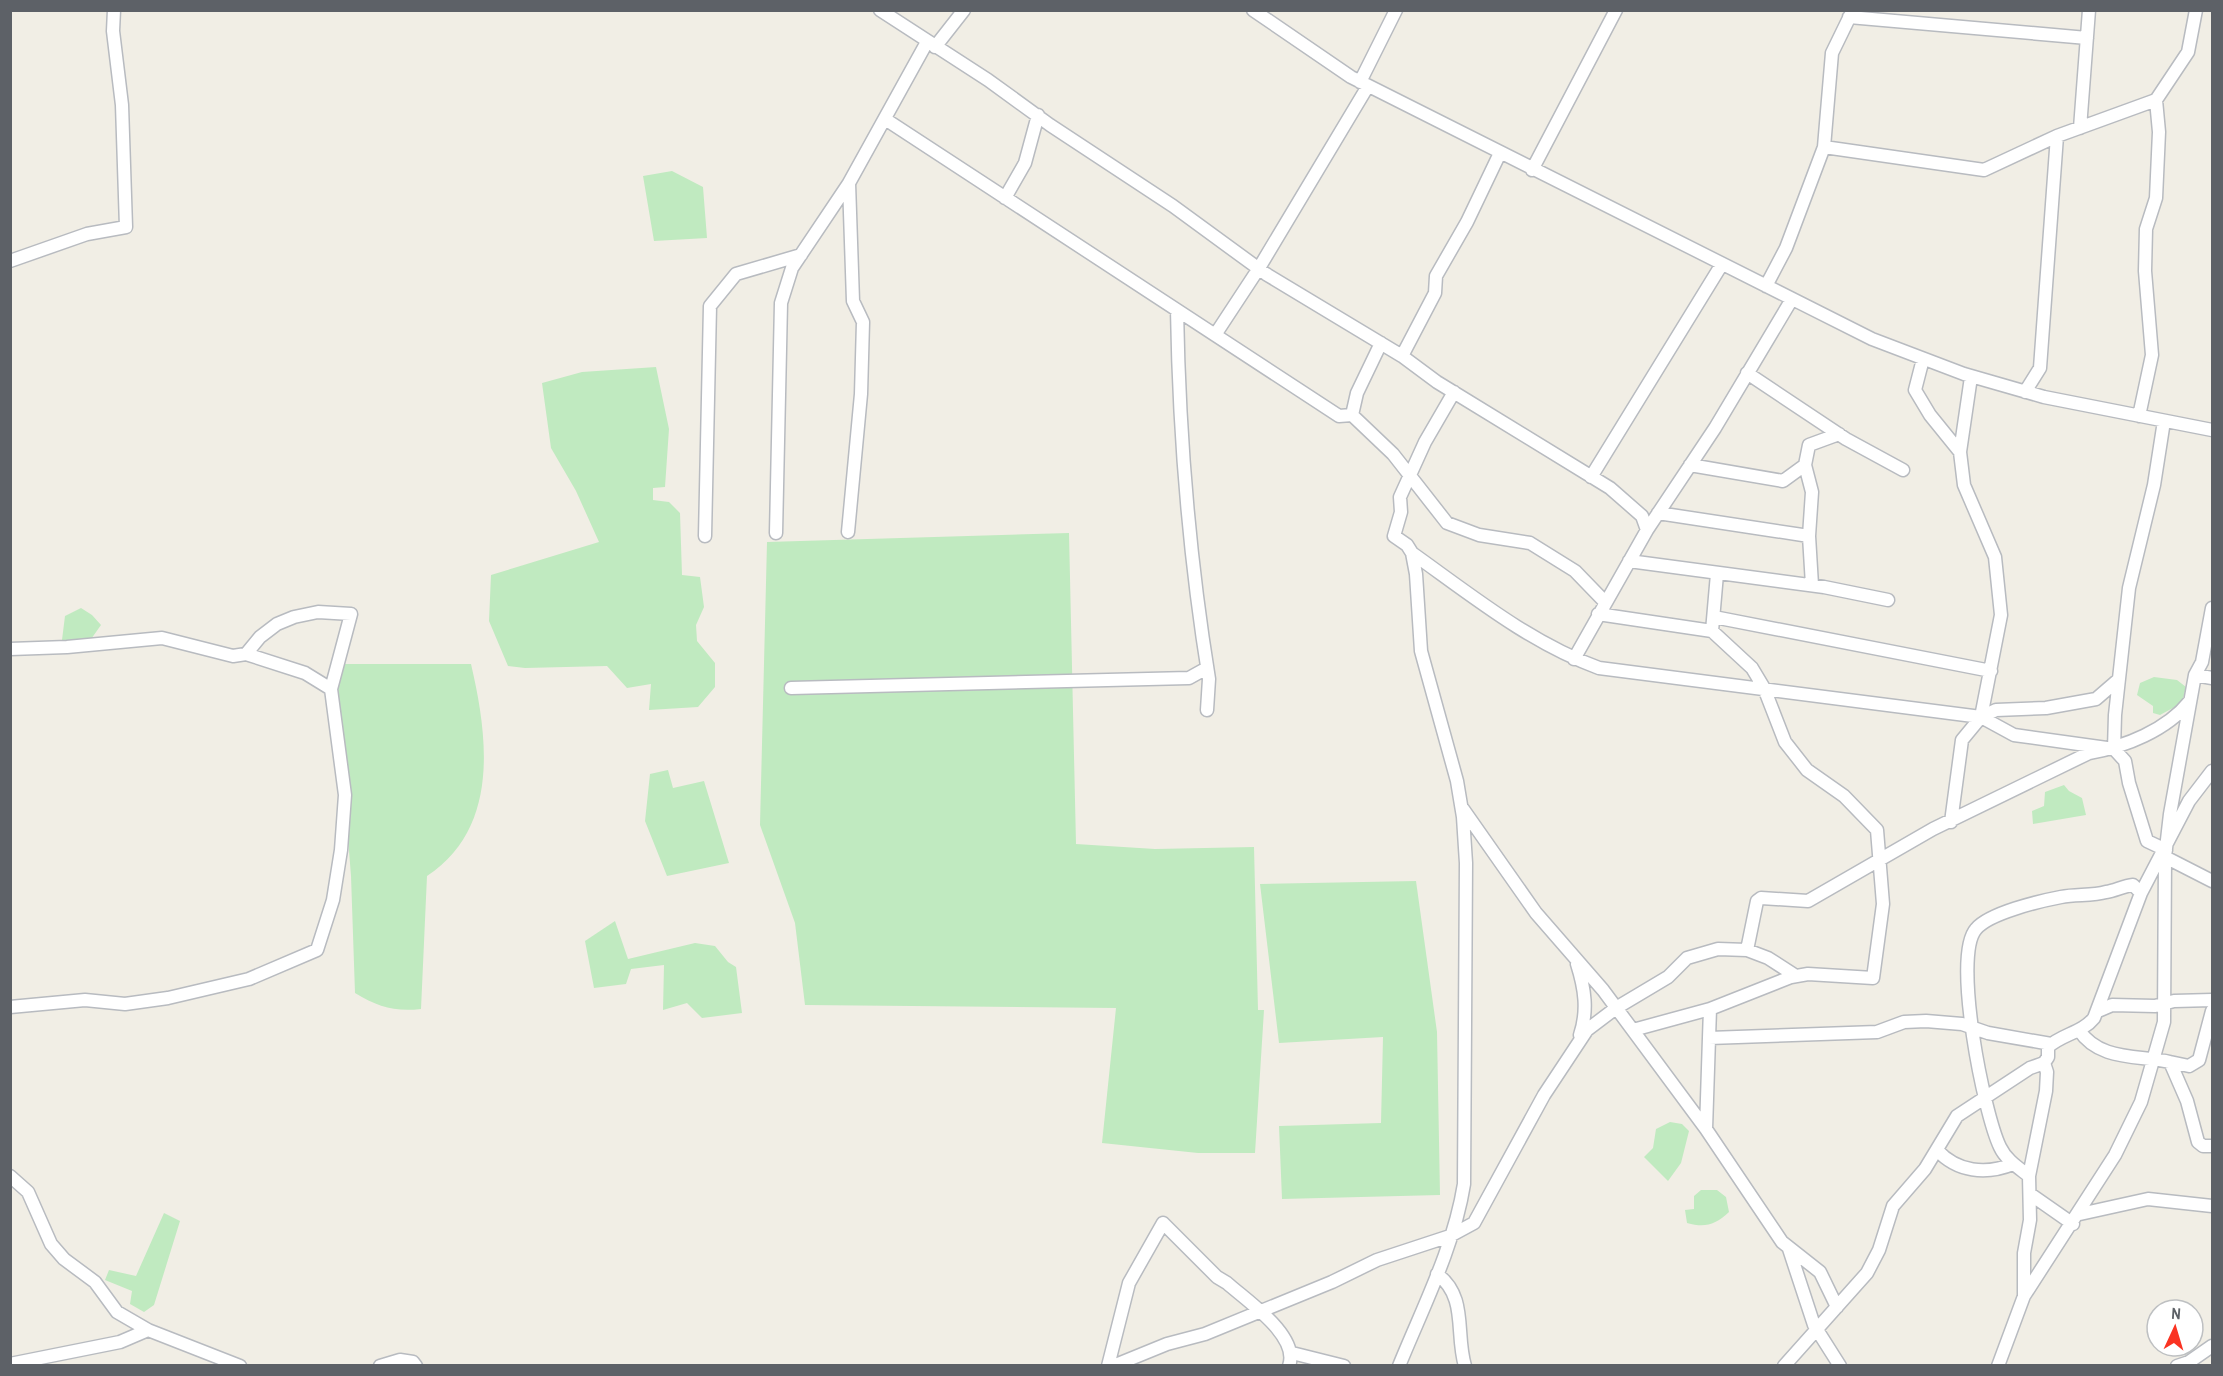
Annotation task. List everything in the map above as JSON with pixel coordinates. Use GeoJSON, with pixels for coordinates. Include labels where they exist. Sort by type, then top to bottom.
{"type":"FeatureCollection","features":[{"type":"Feature","properties":{"kind":"street"},"geometry":{"type":"LineString","coordinates":[[10,261],[87,234],[126,227],[122,105],[113,31],[114,10]]}},
{"type":"Feature","properties":{"kind":"street"},"geometry":{"type":"LineString","coordinates":[[880,10],[1178,209],[1259,268],[1591,477],[1634,507],[1642,516],[1647,530]]}},
{"type":"Feature","properties":{"kind":"street"},"geometry":{"type":"LineString","coordinates":[[776,533],[781,303],[792,268],[849,183],[931,45],[964,10]]}},
{"type":"Feature","properties":{"kind":"street"},"geometry":{"type":"LineString","coordinates":[[1252,10],[1364,84],[1872,339],[1971,377],[2025,392],[2212,430]]}},
{"type":"Feature","properties":{"kind":"street"},"geometry":{"type":"LineString","coordinates":[[1215,335],[1259,268],[1364,84],[1396,10]]}},
{"type":"Feature","properties":{"kind":"street"},"geometry":{"type":"LineString","coordinates":[[1532,170],[1616,10]]}},
{"type":"Feature","properties":{"kind":"street"},"geometry":{"type":"LineString","coordinates":[[2080,128],[2089,10]]}},
{"type":"Feature","properties":{"kind":"street"},"geometry":{"type":"LineString","coordinates":[[1824,147],[1984,170],[2057,136],[2156,100],[2188,52],[2196,10]]}},
{"type":"Feature","properties":{"kind":"street"},"geometry":{"type":"LineString","coordinates":[[1766,286],[1786,248],[1824,147],[1832,53],[1851,14],[2087,38]]}},
{"type":"Feature","properties":{"kind":"street"},"geometry":{"type":"LineString","coordinates":[[2139,416],[2152,355],[2145,271],[2146,229],[2156,198],[2159,132],[2156,100]]}},
{"type":"Feature","properties":{"kind":"street"},"geometry":{"type":"LineString","coordinates":[[1005,198],[1025,163],[1038,115]]}},
{"type":"Feature","properties":{"kind":"street"},"geometry":{"type":"LineString","coordinates":[[885,119],[1339,416],[1352,415],[1393,454],[1447,523],[1479,535],[1530,543],[1575,571],[1605,602]]}},
{"type":"Feature","properties":{"kind":"street"},"geometry":{"type":"LineString","coordinates":[[2025,392],[2040,368],[2057,136]]}},
{"type":"Feature","properties":{"kind":"street"},"geometry":{"type":"LineString","coordinates":[[1402,356],[1435,293],[1436,276],[1467,222],[1500,153]]}},
{"type":"Feature","properties":{"kind":"street"},"geometry":{"type":"LineString","coordinates":[[848,532],[861,394],[862,322],[853,300],[849,183]]}},
{"type":"Feature","properties":{"kind":"street"},"geometry":{"type":"LineString","coordinates":[[705,536],[710,306],[736,274],[801,255]]}},
{"type":"Feature","properties":{"kind":"street"},"geometry":{"type":"LineString","coordinates":[[1591,477],[1722,264]]}},
{"type":"Feature","properties":{"kind":"street"},"geometry":{"type":"LineString","coordinates":[[1574,658],[1647,530],[1690,465],[1792,299]]}},
{"type":"Feature","properties":{"kind":"street"},"geometry":{"type":"LineString","coordinates":[[1177,310],[1184,477],[1207,668],[1207,710]]}},
{"type":"Feature","properties":{"kind":"street"},"geometry":{"type":"LineString","coordinates":[[1352,415],[1357,393],[1381,343]]}},
{"type":"Feature","properties":{"kind":"street"},"geometry":{"type":"LineString","coordinates":[[1923,359],[1915,390],[1930,415],[1960,452]]}},
{"type":"Feature","properties":{"kind":"street"},"geometry":{"type":"LineString","coordinates":[[1747,373],[1839,434],[1903,470]]}},
{"type":"Feature","properties":{"kind":"street"},"geometry":{"type":"LineString","coordinates":[[1971,377],[1960,452],[1964,485],[1995,557],[2001,615],[1981,717]]}},
{"type":"Feature","properties":{"kind":"street"},"geometry":{"type":"LineString","coordinates":[[1399,1365],[1437,1274],[1464,1184],[1466,863],[1462,807],[1454,768],[1421,651],[1416,574],[1412,553],[1407,545],[1394,536],[1401,512],[1400,497],[1454,392]]}},
{"type":"Feature","properties":{"kind":"street"},"geometry":{"type":"LineString","coordinates":[[2114,749],[2118,680],[2129,588],[2154,485],[2164,421]]}},
{"type":"Feature","properties":{"kind":"street"},"geometry":{"type":"LineString","coordinates":[[1812,585],[1809,536],[1812,492],[1805,465],[1809,445],[1839,434]]}},
{"type":"Feature","properties":{"kind":"street"},"geometry":{"type":"LineString","coordinates":[[1690,465],[1783,482],[1805,465]]}},
{"type":"Feature","properties":{"kind":"street"},"geometry":{"type":"LineString","coordinates":[[1658,513],[1809,536]]}},
{"type":"Feature","properties":{"kind":"street"},"geometry":{"type":"LineString","coordinates":[[1412,553],[1493,611],[1574,658],[1599,668],[1981,717],[2014,735],[2114,749],[2125,761],[2129,783],[2147,841],[2166,848],[2212,881]]}},
{"type":"Feature","properties":{"kind":"street"},"geometry":{"type":"LineString","coordinates":[[1629,561],[1812,585],[1888,600]]}},
{"type":"Feature","properties":{"kind":"street"},"geometry":{"type":"LineString","coordinates":[[1713,631],[1717,574]]}},
{"type":"Feature","properties":{"kind":"street"},"geometry":{"type":"LineString","coordinates":[[1998,1365],[2024,1296],[2076,1219],[2115,1155],[2141,1102],[2163,1031],[2166,848],[2190,701],[2195,675],[2202,662],[2212,608]]}},
{"type":"Feature","properties":{"kind":"street"},"geometry":{"type":"LineString","coordinates":[[10,1007],[85,1000],[125,1004],[168,998],[249,979],[317,950],[333,900],[341,849],[345,795],[331,689],[351,614],[318,612],[294,617],[278,624],[260,637],[246,654]]}},
{"type":"Feature","properties":{"kind":"street"},"geometry":{"type":"LineString","coordinates":[[1598,614],[1713,631],[1752,668],[1764,688],[1785,742],[1807,770],[1844,796],[1877,830],[1883,904],[1873,978],[1808,974],[1796,976],[1762,987],[1710,1009],[1633,1030]]}},
{"type":"Feature","properties":{"kind":"street"},"geometry":{"type":"LineString","coordinates":[[1714,617],[1991,671]]}},
{"type":"Feature","properties":{"kind":"street"},"geometry":{"type":"LineString","coordinates":[[10,649],[67,647],[162,638],[225,656],[246,654],[305,673],[331,689]]}},
{"type":"Feature","properties":{"kind":"street"},"geometry":{"type":"LineString","coordinates":[[791,688],[1190,678],[1207,668]]}},
{"type":"Feature","properties":{"kind":"street"},"geometry":{"type":"LineString","coordinates":[[2195,675],[2212,678]]}},
{"type":"Feature","properties":{"kind":"street"},"geometry":{"type":"LineString","coordinates":[[1951,822],[1962,740],[1981,717],[1996,710],[2046,708],[2096,699],[2118,680]]}},
{"type":"Feature","properties":{"kind":"street"},"geometry":{"type":"LineString","coordinates":[[1747,950],[1757,901],[1761,898],[1804,903],[1841,880],[1878,863],[1933,829],[2089,753],[2114,749],[2170,721],[2190,701]]}},
{"type":"Feature","properties":{"kind":"street"},"geometry":{"type":"LineString","coordinates":[[1709,1038],[1877,1032],[1904,1022],[1915,1021],[1972,1026],[1988,1033],[2051,1044],[2079,1030],[2091,1022],[2098,1011],[2141,892],[2189,801],[2212,771]]}},
{"type":"Feature","properties":{"kind":"street"},"geometry":{"type":"LineString","coordinates":[[1462,807],[1519,890],[1633,1030],[1706,1129],[1789,1250],[1804,1300],[1817,1331],[1840,1365]]}},
{"type":"Feature","properties":{"kind":"street"},"geometry":{"type":"LineString","coordinates":[[2029,1176],[2013,1164],[2000,1148],[1986,1096],[1968,996],[1969,941],[1977,926],[1990,918],[2062,897],[2107,892],[2133,885],[2141,892]]}},
{"type":"Feature","properties":{"kind":"street"},"geometry":{"type":"LineString","coordinates":[[1579,1039],[1616,1008],[1663,981],[1687,958],[1718,949],[1747,950],[1768,958],[1796,976]]}},
{"type":"Feature","properties":{"kind":"street"},"geometry":{"type":"LineString","coordinates":[[1113,1365],[1167,1344],[1205,1334],[1332,1282],[1377,1260],[1450,1236],[1479,1218],[1535,1111],[1579,1039],[1585,1021],[1586,1005],[1577,964]]}},
{"type":"Feature","properties":{"kind":"street"},"geometry":{"type":"LineString","coordinates":[[2098,1011],[2112,1005],[2162,1004],[2193,998],[2212,1000]]}},
{"type":"Feature","properties":{"kind":"street"},"geometry":{"type":"LineString","coordinates":[[1706,1129],[1710,1009]]}},
{"type":"Feature","properties":{"kind":"street"},"geometry":{"type":"LineString","coordinates":[[2079,1030],[2086,1040],[2104,1052],[2153,1058],[2189,1066],[2199,1060],[2212,1011]]}},
{"type":"Feature","properties":{"kind":"street"},"geometry":{"type":"LineString","coordinates":[[2024,1296],[2024,1253],[2030,1220],[2029,1176],[2046,1091],[2047,1072],[2044,1063],[2051,1044]]}},
{"type":"Feature","properties":{"kind":"street"},"geometry":{"type":"LineString","coordinates":[[2170,1062],[2187,1101],[2198,1142],[2203,1146],[2212,1146]]}},
{"type":"Feature","properties":{"kind":"street"},"geometry":{"type":"LineString","coordinates":[[1784,1365],[1867,1273],[1875,1260],[1893,1206],[1925,1169],[1957,1116],[2030,1068],[2044,1063]]}},
{"type":"Feature","properties":{"kind":"street"},"geometry":{"type":"LineString","coordinates":[[1937,1150],[1953,1164],[1974,1170],[1993,1171],[2013,1164]]}},
{"type":"Feature","properties":{"kind":"street"},"geometry":{"type":"LineString","coordinates":[[10,1176],[28,1192],[51,1244],[64,1259],[95,1282],[117,1312],[148,1330],[240,1365]]}},
{"type":"Feature","properties":{"kind":"street"},"geometry":{"type":"LineString","coordinates":[[2030,1194],[2076,1219],[2148,1199],[2212,1206]]}},
{"type":"Feature","properties":{"kind":"street"},"geometry":{"type":"LineString","coordinates":[[1108,1365],[1129,1283],[1163,1223],[1217,1278],[1227,1283],[1286,1337],[1291,1359],[1344,1365]]}},
{"type":"Feature","properties":{"kind":"street"},"geometry":{"type":"LineString","coordinates":[[1789,1250],[1820,1272],[1837,1307]]}},
{"type":"Feature","properties":{"kind":"street"},"geometry":{"type":"LineString","coordinates":[[1437,1274],[1450,1286],[1460,1307],[1461,1352],[1465,1365]]}},
{"type":"Feature","properties":{"kind":"street"},"geometry":{"type":"LineString","coordinates":[[10,1364],[120,1342],[148,1330]]}},
{"type":"Feature","properties":{"kind":"street"},"geometry":{"type":"LineString","coordinates":[[2177,1365],[2189,1362],[2212,1346]]}},
{"type":"Feature","properties":{"kind":"street"},"geometry":{"type":"LineString","coordinates":[[380,1365],[400,1360],[413,1362],[416,1365]]}},
{"type":"Feature","properties":{"kind":"green space"},"geometry":{"type":"Polygon","coordinates":[[[672,171],[703,187],[707,238],[654,241],[643,176],[672,171]]]}},
{"type":"Feature","properties":{"kind":"green space"},"geometry":{"type":"Polygon","coordinates":[[[656,367],[669,429],[665,487],[653,488],[653,500],[669,502],[680,513],[682,575],[700,577],[704,607],[696,625],[697,641],[715,663],[715,687],[698,707],[649,710],[651,684],[627,688],[607,666],[525,668],[508,666],[489,621],[491,575],[599,542],[576,491],[551,448],[542,383],[582,372],[656,367]]]}},
{"type":"Feature","properties":{"kind":"green space"},"geometry":{"type":"Polygon","coordinates":[[[1069,533],[1076,844],[1155,849],[1254,847],[1258,1010],[1264,1010],[1255,1153],[1198,1153],[1102,1143],[1116,1008],[805,1005],[795,923],[760,825],[767,542],[1069,533]]]}},
{"type":"Feature","properties":{"kind":"green space"},"geometry":{"type":"Polygon","coordinates":[[[81,608],[101,625],[89,642],[67,649],[62,640],[65,616],[81,608]]]}},
{"type":"Feature","properties":{"kind":"green space"},"geometry":{"type":"Polygon","coordinates":[[[341,664],[471,664],[482,721],[483,779],[477,807],[467,833],[451,856],[427,876],[421,1009],[403,1010],[387,1007],[371,1002],[355,993],[351,876],[336,687],[341,664]]]}},
{"type":"Feature","properties":{"kind":"green space"},"geometry":{"type":"Polygon","coordinates":[[[2154,677],[2177,680],[2186,687],[2182,703],[2160,715],[2153,713],[2153,706],[2137,695],[2140,683],[2154,677]]]}},
{"type":"Feature","properties":{"kind":"green space"},"geometry":{"type":"Polygon","coordinates":[[[668,770],[673,788],[704,781],[729,863],[667,876],[645,821],[650,774],[668,770]]]}},
{"type":"Feature","properties":{"kind":"green space"},"geometry":{"type":"Polygon","coordinates":[[[2064,785],[2069,791],[2082,798],[2086,815],[2033,824],[2032,811],[2044,806],[2045,792],[2064,785]]]}},
{"type":"Feature","properties":{"kind":"green space"},"geometry":{"type":"Polygon","coordinates":[[[1416,881],[1437,1032],[1440,1195],[1282,1199],[1279,1126],[1381,1123],[1383,1037],[1279,1043],[1260,884],[1416,881]]]}},
{"type":"Feature","properties":{"kind":"green space"},"geometry":{"type":"Polygon","coordinates":[[[615,921],[628,959],[695,943],[715,946],[728,962],[736,967],[742,1013],[702,1018],[687,1003],[663,1010],[664,965],[631,969],[626,984],[594,988],[585,941],[615,921]]]}},
{"type":"Feature","properties":{"kind":"green space"},"geometry":{"type":"Polygon","coordinates":[[[1670,1122],[1682,1124],[1689,1131],[1681,1163],[1668,1181],[1644,1157],[1653,1148],[1656,1129],[1670,1122]]]}},
{"type":"Feature","properties":{"kind":"green space"},"geometry":{"type":"Polygon","coordinates":[[[1701,1190],[1717,1190],[1726,1197],[1729,1212],[1710,1224],[1687,1223],[1685,1210],[1694,1209],[1694,1196],[1701,1190]]]}},
{"type":"Feature","properties":{"kind":"green space"},"geometry":{"type":"Polygon","coordinates":[[[164,1213],[180,1221],[154,1305],[144,1312],[130,1304],[132,1291],[105,1280],[109,1270],[136,1276],[164,1213]]]}}]}
